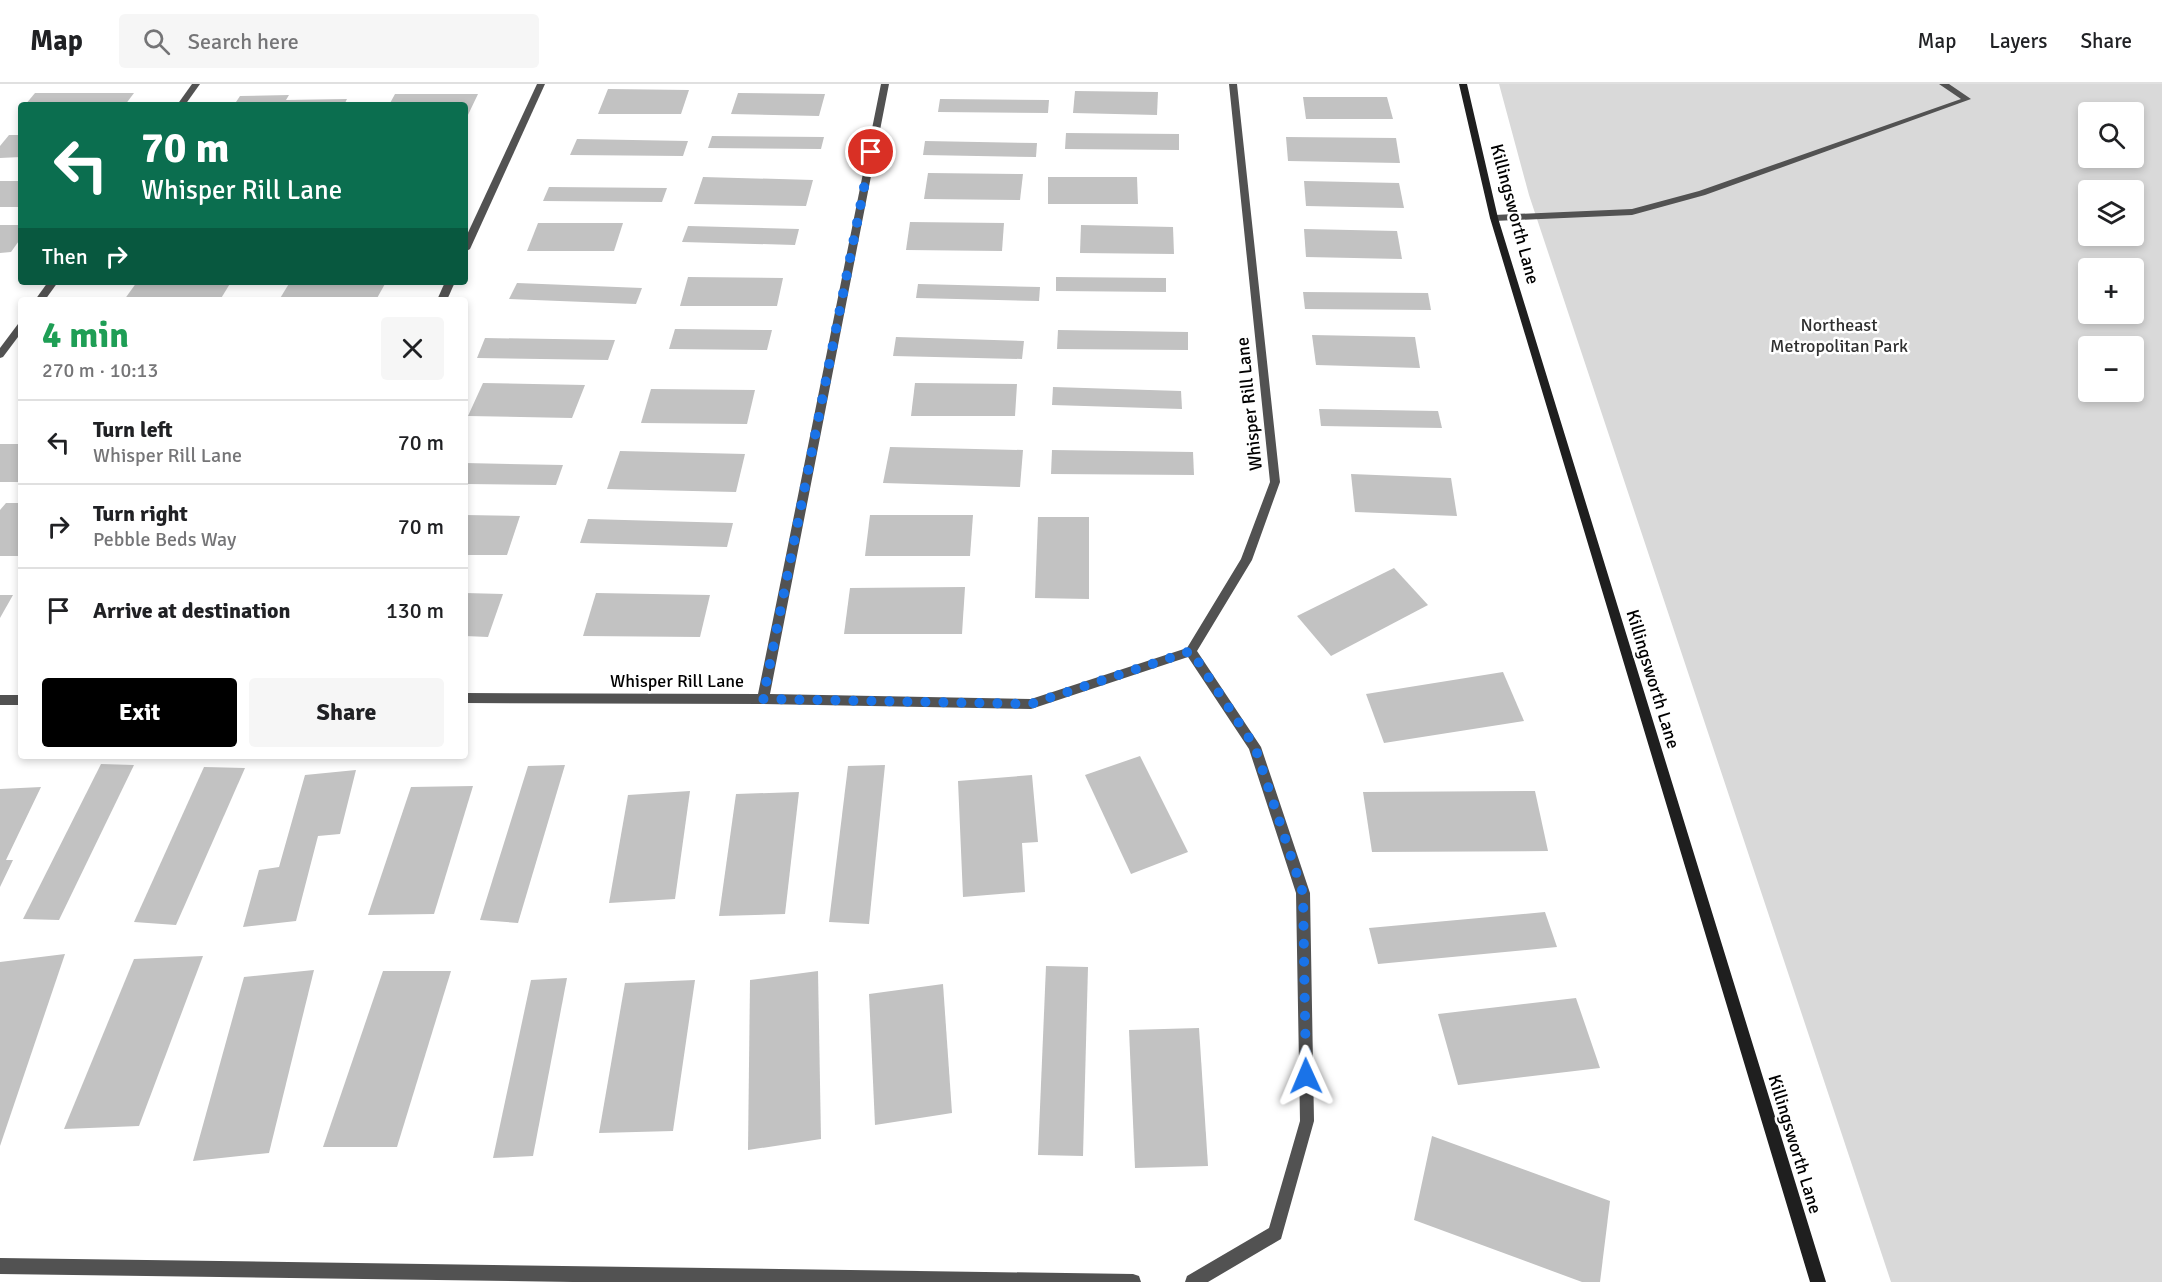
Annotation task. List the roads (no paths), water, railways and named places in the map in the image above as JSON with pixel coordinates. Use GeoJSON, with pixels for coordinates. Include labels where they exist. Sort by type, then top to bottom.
{"type":"FeatureCollection","features":[{"type":"Feature","properties":{"kind":"street"},"geometry":{"type":"LineString","coordinates":[[182,102],[196,84]]}},
{"type":"Feature","properties":{"kind":"street"},"geometry":{"type":"LineString","coordinates":[[468,242],[541,84]]}},
{"type":"Feature","properties":{"kind":"street"},"geometry":{"type":"LineString","coordinates":[[763,699],[885,84]]}},
{"type":"Feature","properties":{"kind":"street","name":"Whisper Rill Lane"},"geometry":{"type":"LineString","coordinates":[[468,698],[763,699],[1031,704],[1191,651],[1246,560],[1275,483],[1233,84]]}},
{"type":"Feature","properties":{"kind":"street","name":"Killingsworth Lane"},"geometry":{"type":"LineString","coordinates":[[1463,84],[1494,218],[1818,1282]]}},
{"type":"Feature","properties":{"kind":"street"},"geometry":{"type":"LineString","coordinates":[[1494,218],[1632,212],[1702,193],[1966,99],[1943,84]]}},
{"type":"Feature","properties":{"kind":"street"},"geometry":{"type":"LineString","coordinates":[[0,355],[18,330]]}},
{"type":"Feature","properties":{"kind":"street"},"geometry":{"type":"LineString","coordinates":[[1191,651],[1255,747],[1303,893],[1307,1121],[1275,1233],[1193,1282]]}},
{"type":"Feature","properties":{"kind":"street"},"geometry":{"type":"LineString","coordinates":[[0,700],[18,700]]}},
{"type":"Feature","properties":{"kind":"street"},"geometry":{"type":"LineString","coordinates":[[0,1266],[1133,1282]]}},
{"type":"Feature","properties":{"kind":"park label","name":"Northeast Metropolitan Park"},"geometry":{"type":"Point","coordinates":[1839,335]}}]}
